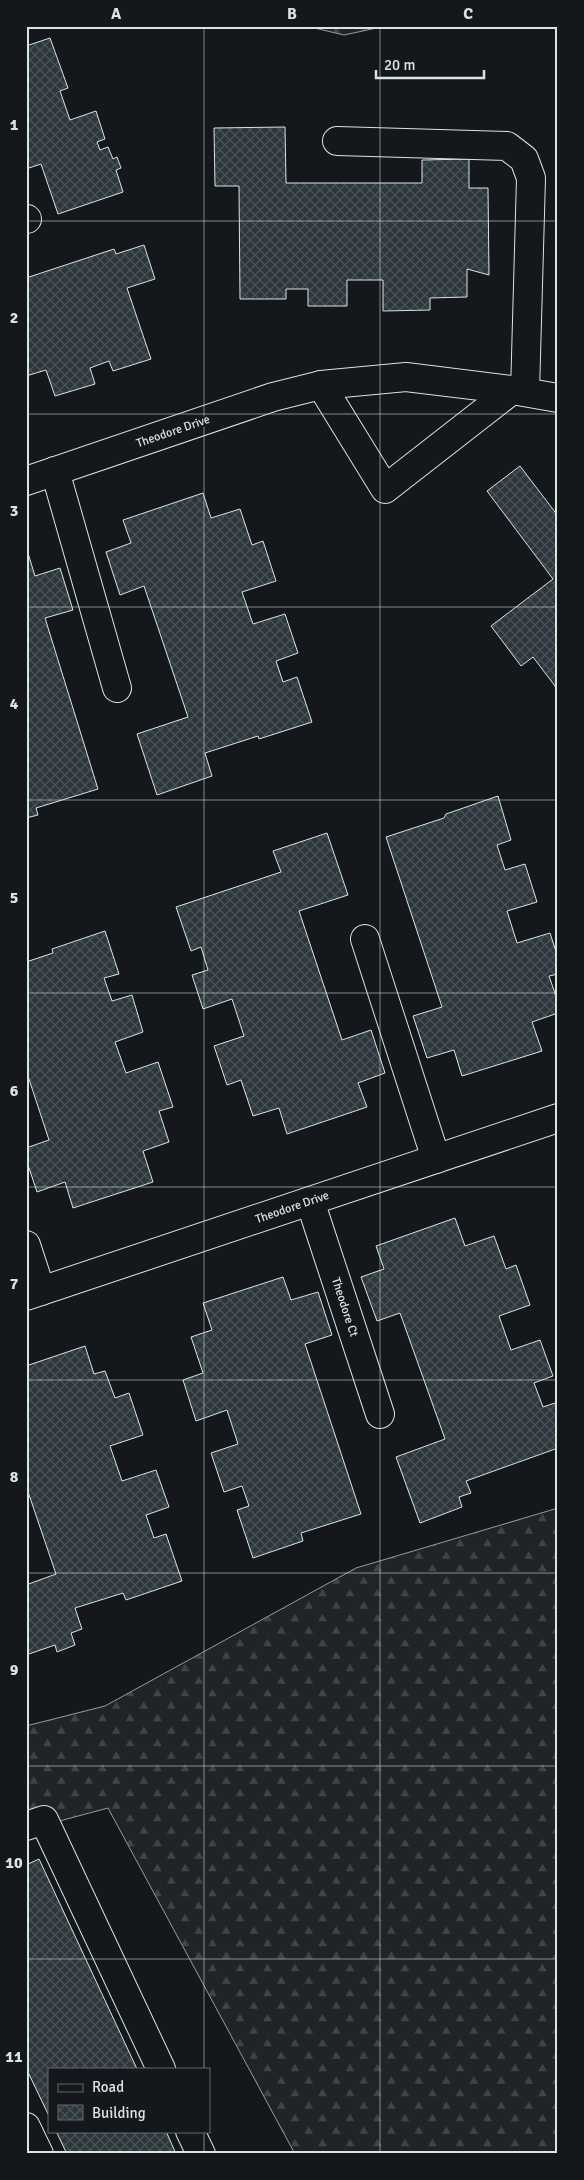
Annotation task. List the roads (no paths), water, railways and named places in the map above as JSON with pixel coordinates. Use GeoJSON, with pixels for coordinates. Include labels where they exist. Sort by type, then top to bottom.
{"type":"FeatureCollection","features":[{"type":"Feature","properties":{"kind":"street"},"geometry":{"type":"LineString","coordinates":[[321,385],[385,488],[519,391],[531,178],[524,159],[507,146],[337,141]]}},
{"type":"Feature","properties":{"kind":"street","name":"Theodore Drive"},"geometry":{"type":"LineString","coordinates":[[26,481],[272,397],[321,385],[406,377],[519,391],[558,398]]}},
{"type":"Feature","properties":{"kind":"street"},"geometry":{"type":"LineString","coordinates":[[54,471],[117,688]]}},
{"type":"Feature","properties":{"kind":"street"},"geometry":{"type":"LineString","coordinates":[[365,939],[436,1159]]}},
{"type":"Feature","properties":{"kind":"street","name":"Theodore Drive"},"geometry":{"type":"LineString","coordinates":[[34,1293],[558,1118]]}},
{"type":"Feature","properties":{"kind":"street","name":"Theodore Ct"},"geometry":{"type":"LineString","coordinates":[[310,1201],[380,1414]]}},
{"type":"Feature","properties":{"kind":"street"},"geometry":{"type":"LineString","coordinates":[[26,1245],[34,1293]]}},
{"type":"Feature","properties":{"kind":"street"},"geometry":{"type":"LineString","coordinates":[[26,1826],[44,1820],[161,2068]]}},
{"type":"Feature","properties":{"kind":"street"},"geometry":{"type":"LineString","coordinates":[[26,2127],[38,2154]]}},
{"type":"Feature","properties":{"kind":"street"},"geometry":{"type":"LineString","coordinates":[[190,2132],[200,2154]]}}]}
